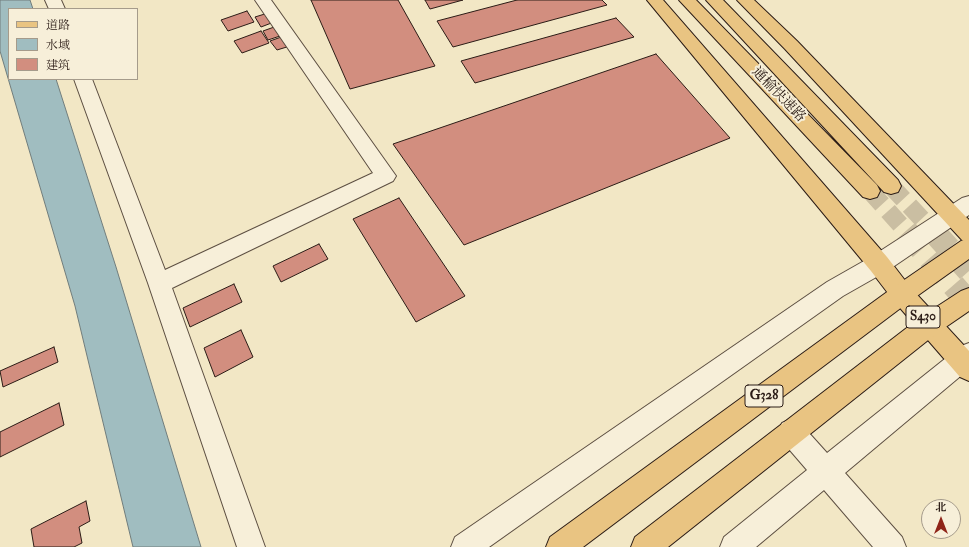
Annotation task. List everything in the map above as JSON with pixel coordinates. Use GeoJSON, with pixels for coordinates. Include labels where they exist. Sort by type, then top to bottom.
{"type":"FeatureCollection","features":[{"type":"Feature","properties":{"kind":"main road"},"geometry":{"type":"LineString","coordinates":[[655,0],[879,264]]}},
{"type":"Feature","properties":{"kind":"main road","name":"通榆快速路"},"geometry":{"type":"LineString","coordinates":[[687,0],[870,191]]}},
{"type":"Feature","properties":{"kind":"main road","name":"通榆快速路"},"geometry":{"type":"LineString","coordinates":[[714,0],[891,186]]}},
{"type":"Feature","properties":{"kind":"main road"},"geometry":{"type":"LineString","coordinates":[[745,0],[791,44],[969,234]]}},
{"type":"Feature","properties":{"kind":"main road","name":"G328"},"geometry":{"type":"LineString","coordinates":[[560,547],[902,294],[969,247]]}},
{"type":"Feature","properties":{"kind":"main road","name":"S430"},"geometry":{"type":"LineString","coordinates":[[879,264],[902,294],[929,325],[967,361]]}},
{"type":"Feature","properties":{"kind":"main road"},"geometry":{"type":"LineString","coordinates":[[645,547],[929,325],[969,298]]}},
{"type":"Feature","properties":{"kind":"street"},"geometry":{"type":"LineString","coordinates":[[159,283],[386,176],[263,0]]}},
{"type":"Feature","properties":{"kind":"street"},"geometry":{"type":"LineString","coordinates":[[83,80],[159,283],[251,547]]}},
{"type":"Feature","properties":{"kind":"street"},"geometry":{"type":"LineString","coordinates":[[465,547],[829,294],[879,264],[969,204]]}},
{"type":"Feature","properties":{"kind":"street"},"geometry":{"type":"LineString","coordinates":[[734,547],[825,471],[967,361]]}},
{"type":"Feature","properties":{"kind":"street"},"geometry":{"type":"LineString","coordinates":[[791,432],[892,547]]}},
{"type":"Feature","properties":{"kind":"water"},"geometry":{"type":"Polygon","coordinates":[[[0,0],[30,0],[33,8],[8,8],[8,78],[0,51],[0,0]]]}},
{"type":"Feature","properties":{"kind":"water"},"geometry":{"type":"Polygon","coordinates":[[[9,80],[56,80],[116,267],[201,547],[133,547],[75,306],[9,80]]]}},
{"type":"Feature","properties":{"kind":"building"},"geometry":{"type":"Polygon","coordinates":[[[311,0],[398,0],[435,66],[350,89],[311,0]]]}},
{"type":"Feature","properties":{"kind":"building"},"geometry":{"type":"Polygon","coordinates":[[[425,0],[463,0],[430,9],[425,0]]]}},
{"type":"Feature","properties":{"kind":"building"},"geometry":{"type":"Polygon","coordinates":[[[517,0],[602,0],[607,5],[453,47],[437,21],[517,0]]]}},
{"type":"Feature","properties":{"kind":"building"},"geometry":{"type":"Polygon","coordinates":[[[247,11],[254,22],[228,31],[221,20],[247,11]]]}},
{"type":"Feature","properties":{"kind":"building"},"geometry":{"type":"Polygon","coordinates":[[[268,13],[274,22],[261,27],[255,17],[268,13]]]}},
{"type":"Feature","properties":{"kind":"building"},"geometry":{"type":"Polygon","coordinates":[[[616,18],[634,37],[475,83],[461,61],[616,18]]]}},
{"type":"Feature","properties":{"kind":"building"},"geometry":{"type":"Polygon","coordinates":[[[277,26],[283,35],[268,40],[263,31],[277,26]]]}},
{"type":"Feature","properties":{"kind":"building"},"geometry":{"type":"Polygon","coordinates":[[[261,31],[269,43],[242,53],[234,41],[261,31]]]}},
{"type":"Feature","properties":{"kind":"building"},"geometry":{"type":"Polygon","coordinates":[[[284,36],[290,46],[277,50],[270,41],[284,36]]]}},
{"type":"Feature","properties":{"kind":"building"},"geometry":{"type":"Polygon","coordinates":[[[656,54],[730,138],[464,245],[393,144],[656,54]]]}},
{"type":"Feature","properties":{"kind":"building"},"geometry":{"type":"Polygon","coordinates":[[[399,198],[465,296],[416,322],[353,219],[399,198]]]}},
{"type":"Feature","properties":{"kind":"building"},"geometry":{"type":"Polygon","coordinates":[[[319,244],[328,259],[281,282],[273,266],[319,244]]]}},
{"type":"Feature","properties":{"kind":"building"},"geometry":{"type":"Polygon","coordinates":[[[234,284],[242,302],[190,327],[183,308],[234,284]]]}},
{"type":"Feature","properties":{"kind":"building"},"geometry":{"type":"Polygon","coordinates":[[[241,330],[253,357],[215,377],[204,348],[241,330]]]}},
{"type":"Feature","properties":{"kind":"building"},"geometry":{"type":"Polygon","coordinates":[[[54,347],[58,362],[3,387],[0,371],[54,347]]]}},
{"type":"Feature","properties":{"kind":"building"},"geometry":{"type":"Polygon","coordinates":[[[59,403],[64,425],[0,457],[0,432],[59,403]]]}},
{"type":"Feature","properties":{"kind":"building"},"geometry":{"type":"Polygon","coordinates":[[[86,501],[90,521],[79,527],[82,543],[74,547],[34,547],[31,529],[86,501]]]}},
{"type":"Feature","properties":{"kind":"tunnel"},"geometry":{"type":"LineString","coordinates":[[891,186],[934,232]]}},
{"type":"Feature","properties":{"kind":"tunnel"},"geometry":{"type":"LineString","coordinates":[[870,191],[907,232]]}},
{"type":"Feature","properties":{"kind":"tunnel"},"geometry":{"type":"LineString","coordinates":[[906,231],[969,303]]}},
{"type":"Feature","properties":{"kind":"tunnel"},"geometry":{"type":"LineString","coordinates":[[933,231],[969,271]]}}]}
